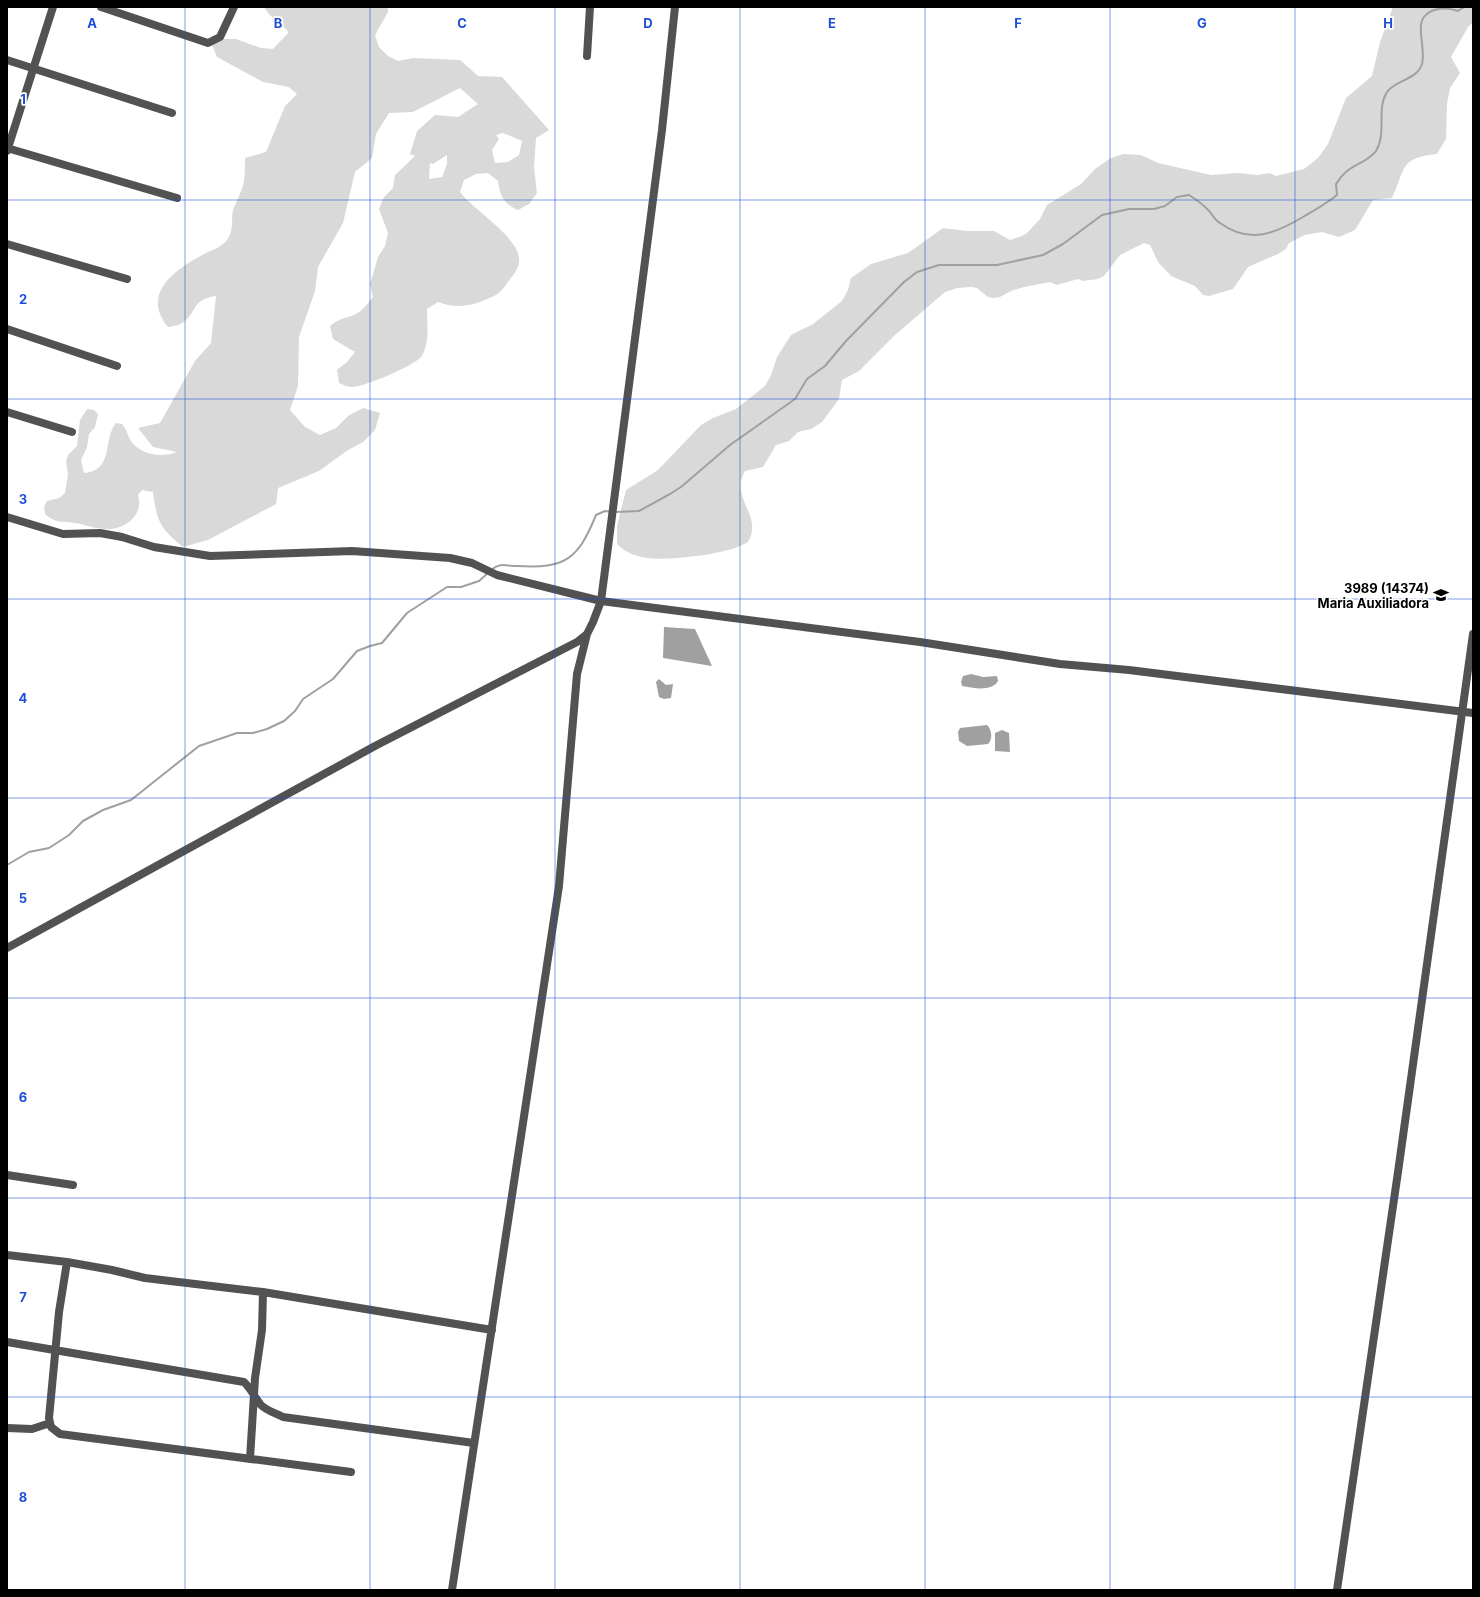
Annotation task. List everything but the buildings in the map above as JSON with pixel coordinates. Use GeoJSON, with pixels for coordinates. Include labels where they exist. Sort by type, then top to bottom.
{"type":"FeatureCollection","features":[{"type":"Feature","properties":{"kind":"street"},"geometry":{"type":"LineString","coordinates":[[53,7],[7,149],[177,198]]}},
{"type":"Feature","properties":{"kind":"street"},"geometry":{"type":"LineString","coordinates":[[101,7],[208,43],[220,37],[234,7]]}},
{"type":"Feature","properties":{"kind":"street"},"geometry":{"type":"LineString","coordinates":[[587,56],[590,7]]}},
{"type":"Feature","properties":{"kind":"street"},"geometry":{"type":"LineString","coordinates":[[452,1590],[559,886],[577,674],[587,634],[601,601],[613,517],[662,130],[675,7]]}},
{"type":"Feature","properties":{"kind":"street"},"geometry":{"type":"LineString","coordinates":[[7,60],[172,113]]}},
{"type":"Feature","properties":{"kind":"street"},"geometry":{"type":"LineString","coordinates":[[7,244],[127,280]]}},
{"type":"Feature","properties":{"kind":"street"},"geometry":{"type":"LineString","coordinates":[[7,329],[116,366]]}},
{"type":"Feature","properties":{"kind":"street"},"geometry":{"type":"LineString","coordinates":[[7,412],[72,432]]}},
{"type":"Feature","properties":{"kind":"street"},"geometry":{"type":"LineString","coordinates":[[7,516],[63,534],[100,533],[122,537],[154,547],[210,556],[352,551],[450,558],[485,567],[497,574],[601,601],[920,642],[1060,664],[1137,671],[1473,713]]}},
{"type":"Feature","properties":{"kind":"street"},"geometry":{"type":"LineString","coordinates":[[7,948],[375,746],[577,642],[587,634]]}},
{"type":"Feature","properties":{"kind":"street"},"geometry":{"type":"LineString","coordinates":[[1337,1590],[1398,1172],[1473,634]]}},
{"type":"Feature","properties":{"kind":"street"},"geometry":{"type":"LineString","coordinates":[[7,1175],[73,1185]]}},
{"type":"Feature","properties":{"kind":"street"},"geometry":{"type":"LineString","coordinates":[[7,1255],[67,1262],[112,1270],[145,1278],[262,1292],[492,1330]]}},
{"type":"Feature","properties":{"kind":"street"},"geometry":{"type":"LineString","coordinates":[[67,1262],[56,1350],[50,1423],[51,1427],[60,1434],[351,1472]]}},
{"type":"Feature","properties":{"kind":"street"},"geometry":{"type":"LineString","coordinates":[[250,1458],[254,1394],[262,1330],[262,1292]]}},
{"type":"Feature","properties":{"kind":"street"},"geometry":{"type":"LineString","coordinates":[[7,1342],[244,1382],[260,1404],[283,1417],[474,1443]]}},
{"type":"Feature","properties":{"kind":"street"},"geometry":{"type":"LineString","coordinates":[[7,1428],[32,1428],[50,1423]]}},
{"type":"Feature","properties":{"kind":"shaded area"},"geometry":{"type":"Polygon","coordinates":[[[264,7],[388,7],[388,12],[375,35],[379,47],[388,56],[398,61],[413,58],[460,60],[478,76],[502,77],[549,130],[536,138],[534,167],[537,193],[529,204],[518,210],[506,202],[500,191],[498,181],[488,173],[476,174],[464,180],[460,192],[506,235],[513,244],[518,254],[518,267],[503,289],[494,296],[473,304],[459,306],[438,302],[427,309],[426,346],[421,357],[409,366],[366,384],[351,387],[339,383],[337,370],[347,362],[355,352],[333,339],[330,326],[339,320],[360,312],[373,297],[370,284],[378,257],[385,246],[388,233],[379,209],[384,197],[393,188],[395,175],[415,156],[410,154],[417,131],[435,115],[458,117],[478,104],[460,88],[413,112],[389,113],[376,134],[372,158],[355,172],[343,223],[318,267],[315,291],[299,337],[298,386],[290,410],[305,427],[320,435],[336,428],[348,416],[363,408],[380,413],[375,430],[363,442],[348,450],[319,471],[278,488],[276,504],[208,540],[183,547],[169,535],[161,524],[156,511],[153,492],[142,490],[138,495],[139,502],[136,514],[132,520],[120,527],[113,529],[102,529],[76,523],[60,522],[45,514],[44,507],[47,501],[59,498],[65,493],[68,474],[66,461],[68,455],[77,446],[80,420],[87,409],[94,410],[98,414],[95,427],[89,434],[87,447],[81,460],[84,473],[94,471],[104,460],[109,438],[116,423],[122,424],[135,446],[146,452],[164,455],[177,452],[153,447],[138,428],[160,423],[195,361],[211,343],[216,296],[208,298],[198,304],[189,317],[179,325],[168,327],[160,315],[158,303],[160,293],[165,283],[183,267],[220,246],[227,240],[232,226],[233,209],[244,182],[245,158],[266,152],[285,106],[297,94],[289,87],[263,82],[217,57],[212,45],[224,39],[236,39],[261,48],[273,49],[289,32],[266,11],[264,7]],[[503,133],[496,135],[499,139],[492,150],[495,163],[508,162],[519,155],[522,141],[503,133]],[[447,155],[433,164],[430,163],[429,179],[442,177],[447,164],[447,155]]]}},
{"type":"Feature","properties":{"kind":"shaded area"},"geometry":{"type":"Polygon","coordinates":[[[1393,7],[1473,7],[1473,22],[1468,27],[1451,57],[1460,73],[1450,88],[1447,104],[1446,139],[1437,154],[1416,158],[1406,166],[1402,172],[1392,198],[1373,200],[1355,230],[1339,237],[1322,232],[1305,235],[1289,243],[1286,249],[1278,254],[1248,267],[1233,289],[1209,296],[1203,295],[1195,286],[1171,276],[1158,262],[1150,245],[1144,243],[1120,255],[1104,276],[1098,279],[1083,281],[1078,279],[1057,285],[1050,282],[1024,287],[994,298],[988,297],[977,288],[971,287],[957,288],[945,292],[895,335],[859,371],[842,380],[839,399],[822,422],[811,429],[798,432],[789,441],[776,445],[763,467],[745,471],[741,481],[741,490],[752,524],[752,533],[748,542],[728,550],[700,556],[658,559],[627,552],[617,544],[617,526],[626,490],[658,470],[701,425],[713,418],[736,409],[765,386],[771,375],[777,357],[791,335],[813,324],[842,301],[848,290],[851,278],[871,264],[908,253],[943,228],[967,231],[994,231],[1010,240],[1022,236],[1027,233],[1040,219],[1047,205],[1081,184],[1095,169],[1111,158],[1123,154],[1141,155],[1158,163],[1211,175],[1238,173],[1257,175],[1270,173],[1276,176],[1304,169],[1318,158],[1328,144],[1346,98],[1372,76],[1380,42],[1393,7]]]}},
{"type":"Feature","properties":{"kind":"shaded area"},"geometry":{"type":"Polygon","coordinates":[[[664,627],[695,629],[712,666],[663,658],[664,627]]]}},
{"type":"Feature","properties":{"kind":"shaded area"},"geometry":{"type":"Polygon","coordinates":[[[971,674],[983,677],[997,676],[998,681],[991,687],[987,688],[962,686],[961,682],[963,676],[971,674]]]}},
{"type":"Feature","properties":{"kind":"shaded area"},"geometry":{"type":"Polygon","coordinates":[[[659,679],[666,685],[673,684],[671,698],[664,699],[659,697],[656,682],[659,679]]]}},
{"type":"Feature","properties":{"kind":"shaded area"},"geometry":{"type":"Polygon","coordinates":[[[987,725],[991,734],[991,740],[988,744],[967,746],[959,741],[958,732],[960,728],[987,725]]]}},
{"type":"Feature","properties":{"kind":"shaded area"},"geometry":{"type":"Polygon","coordinates":[[[1002,730],[1009,733],[1010,752],[995,751],[995,733],[1002,730]]]}},
{"type":"Feature","properties":{"kind":"waterway"},"geometry":{"type":"LineString","coordinates":[[615,512],[639,511],[670,494],[681,487],[730,445],[795,399],[807,379],[825,366],[846,341],[904,282],[917,272],[939,265],[997,265],[1043,255],[1063,244],[1102,215],[1129,209],[1154,209],[1165,206],[1177,197],[1189,195],[1205,207],[1216,220],[1231,230],[1242,234],[1252,235],[1273,232],[1293,223],[1337,195],[1336,184],[1345,173],[1370,157],[1376,151],[1381,137],[1382,106],[1387,92],[1395,85],[1411,77],[1416,73],[1422,64],[1423,52],[1421,27],[1424,17],[1431,11],[1440,9],[1458,11],[1464,7]]}},
{"type":"Feature","properties":{"kind":"waterway"},"geometry":{"type":"LineString","coordinates":[[491,570],[500,565],[534,566],[559,563],[568,558],[583,542],[596,515],[605,511],[611,512]]}},
{"type":"Feature","properties":{"kind":"waterway"},"geometry":{"type":"LineString","coordinates":[[7,865],[29,852],[49,848],[69,835],[83,821],[103,810],[131,800],[199,746],[237,733],[253,733],[267,729],[284,721],[295,711],[303,699],[333,679],[357,651],[382,643],[407,613],[447,587],[461,587],[479,581],[488,573]]}},
{"type":"Feature","properties":{"kind":"place","name":"3989 (14374) Maria Auxiliadora"},"geometry":{"type":"Point","coordinates":[1441,595]}}]}
